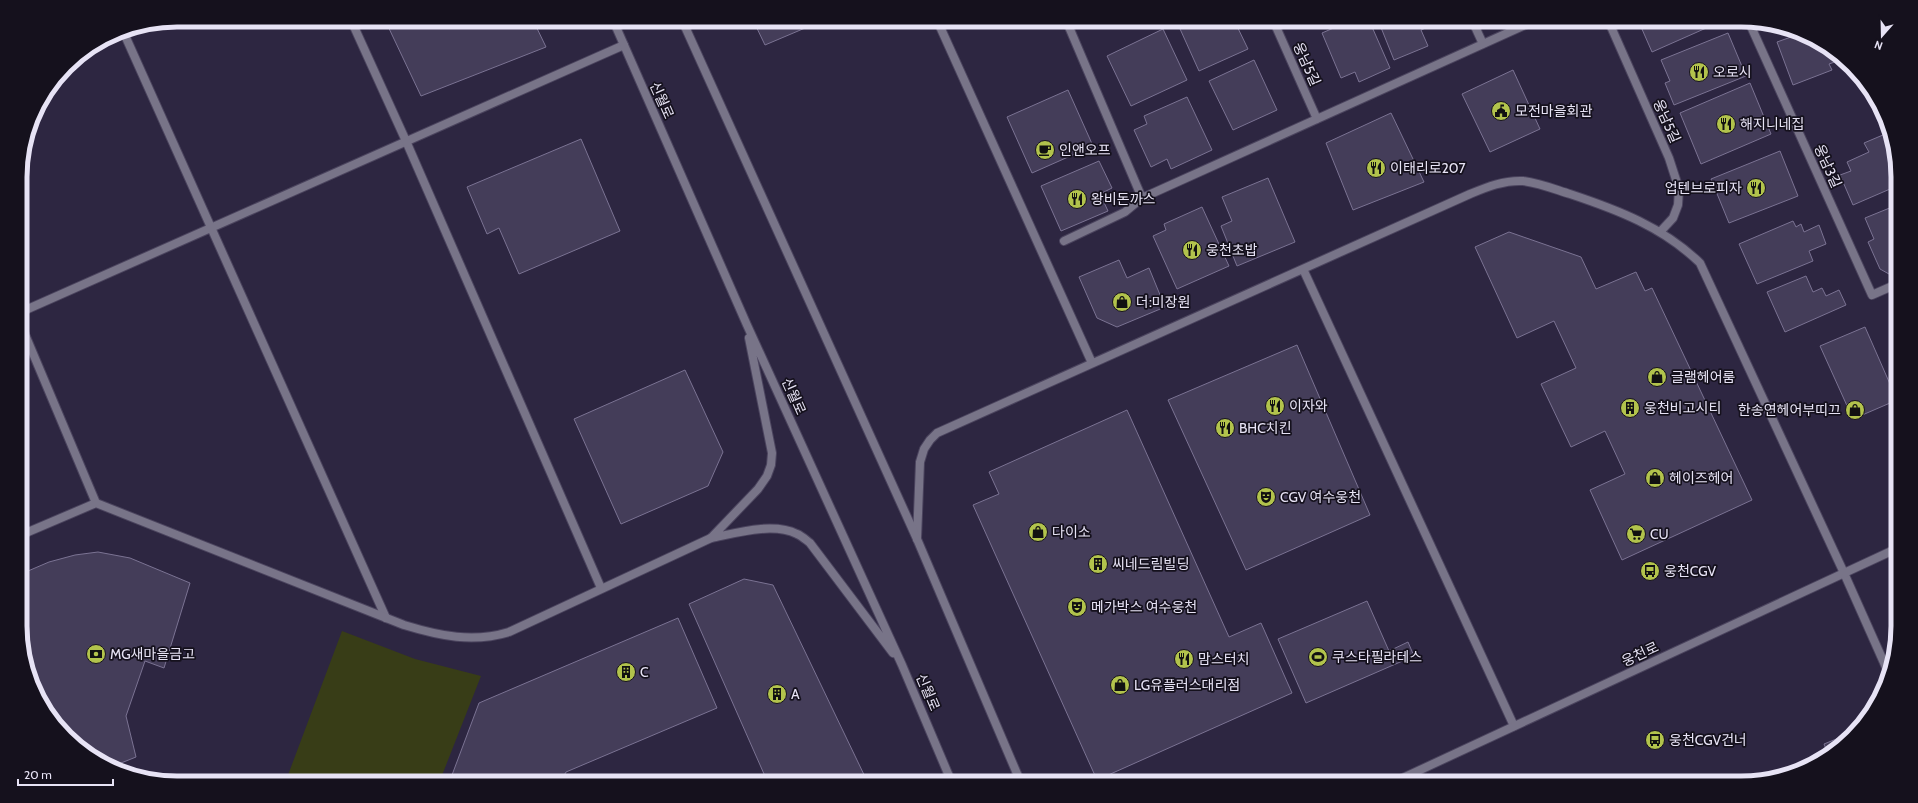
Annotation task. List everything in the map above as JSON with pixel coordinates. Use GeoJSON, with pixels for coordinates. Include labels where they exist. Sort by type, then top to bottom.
{"type":"FeatureCollection","features":[{"type":"Feature","properties":{"kind":"street"},"geometry":{"type":"LineString","coordinates":[[355,27],[601,588]]}},
{"type":"Feature","properties":{"kind":"street","name":"신월로"},"geometry":{"type":"LineString","coordinates":[[616,27],[747,325],[902,665],[949,776]]}},
{"type":"Feature","properties":{"kind":"street"},"geometry":{"type":"LineString","coordinates":[[685,27],[917,539],[1018,776]]}},
{"type":"Feature","properties":{"kind":"street"},"geometry":{"type":"LineString","coordinates":[[942,27],[1092,363]]}},
{"type":"Feature","properties":{"kind":"street"},"geometry":{"type":"LineString","coordinates":[[1069,27],[1142,198]]}},
{"type":"Feature","properties":{"kind":"street","name":"웅남5길"},"geometry":{"type":"LineString","coordinates":[[1276,27],[1317,119]]}},
{"type":"Feature","properties":{"kind":"street"},"geometry":{"type":"LineString","coordinates":[[1475,27],[1483,44]]}},
{"type":"Feature","properties":{"kind":"street"},"geometry":{"type":"LineString","coordinates":[[1064,241],[1125,212],[1142,198],[1521,27]]}},
{"type":"Feature","properties":{"kind":"street","name":"웅남5길"},"geometry":{"type":"LineString","coordinates":[[1611,27],[1669,158],[1679,189],[1676,211],[1667,225],[1660,232]]}},
{"type":"Feature","properties":{"kind":"street","name":"웅남3길"},"geometry":{"type":"LineString","coordinates":[[1751,27],[1872,295],[1891,287]]}},
{"type":"Feature","properties":{"kind":"street"},"geometry":{"type":"LineString","coordinates":[[125,36],[386,618]]}},
{"type":"Feature","properties":{"kind":"street"},"geometry":{"type":"LineString","coordinates":[[27,309],[624,45]]}},
{"type":"Feature","properties":{"kind":"street"},"geometry":{"type":"LineString","coordinates":[[917,539],[920,462],[930,440],[937,433],[1470,194],[1506,182],[1523,182],[1541,185],[1630,216],[1682,246],[1700,263],[1844,573],[1886,666]]}},
{"type":"Feature","properties":{"kind":"street"},"geometry":{"type":"LineString","coordinates":[[1303,269],[1514,726]]}},
{"type":"Feature","properties":{"kind":"street"},"geometry":{"type":"LineString","coordinates":[[711,538],[758,489],[767,476],[771,465],[772,453],[747,325]]}},
{"type":"Feature","properties":{"kind":"street"},"geometry":{"type":"LineString","coordinates":[[27,339],[96,503]]}},
{"type":"Feature","properties":{"kind":"street"},"geometry":{"type":"LineString","coordinates":[[27,532],[96,503],[386,618],[423,630],[459,637],[484,638],[509,632],[711,538],[759,529],[782,530],[797,533],[810,543],[902,665]]}},
{"type":"Feature","properties":{"kind":"street","name":"웅천로"},"geometry":{"type":"LineString","coordinates":[[1407,776],[1891,551]]}},
{"type":"Feature","properties":{"kind":"green space"},"geometry":{"type":"Polygon","coordinates":[[[342,631],[415,659],[481,676],[442,776],[288,776],[342,631]]]}},
{"type":"Feature","properties":{"kind":"building"},"geometry":{"type":"Polygon","coordinates":[[[388,27],[536,27],[546,47],[421,96],[388,27]]]}},
{"type":"Feature","properties":{"kind":"building"},"geometry":{"type":"Polygon","coordinates":[[[756,27],[807,27],[765,45],[756,27]]]}},
{"type":"Feature","properties":{"kind":"building"},"geometry":{"type":"Polygon","coordinates":[[[1179,27],[1237,27],[1248,49],[1199,71],[1179,27]]]}},
{"type":"Feature","properties":{"kind":"building"},"geometry":{"type":"Polygon","coordinates":[[[1336,27],[1372,27],[1390,68],[1359,82],[1355,72],[1341,78],[1322,33],[1336,27]]]}},
{"type":"Feature","properties":{"kind":"building"},"geometry":{"type":"Polygon","coordinates":[[[1381,27],[1428,27],[1421,30],[1428,46],[1394,60],[1381,27]]]}},
{"type":"Feature","properties":{"kind":"building"},"geometry":{"type":"Polygon","coordinates":[[[1641,27],[1708,27],[1652,52],[1641,27]]]}},
{"type":"Feature","properties":{"kind":"building"},"geometry":{"type":"Polygon","coordinates":[[[1163,29],[1187,80],[1131,106],[1107,56],[1163,29]]]}},
{"type":"Feature","properties":{"kind":"building"},"geometry":{"type":"Polygon","coordinates":[[[1728,33],[1746,76],[1674,105],[1665,83],[1670,81],[1661,60],[1728,33]]]}},
{"type":"Feature","properties":{"kind":"building"},"geometry":{"type":"Polygon","coordinates":[[[1790,35],[1807,42],[1836,61],[1829,64],[1832,70],[1793,85],[1777,42],[1791,37],[1790,35]]]}},
{"type":"Feature","properties":{"kind":"building"},"geometry":{"type":"Polygon","coordinates":[[[1254,60],[1277,110],[1233,130],[1209,81],[1254,60]]]}},
{"type":"Feature","properties":{"kind":"building","name":"모전마을회관"},"geometry":{"type":"Polygon","coordinates":[[[1513,70],[1540,129],[1490,152],[1462,94],[1513,70]]]}},
{"type":"Feature","properties":{"kind":"building"},"geometry":{"type":"Polygon","coordinates":[[[1750,83],[1771,134],[1701,164],[1680,113],[1750,83]]]}},
{"type":"Feature","properties":{"kind":"building"},"geometry":{"type":"Polygon","coordinates":[[[1068,90],[1093,146],[1032,173],[1007,117],[1068,90]]]}},
{"type":"Feature","properties":{"kind":"building"},"geometry":{"type":"Polygon","coordinates":[[[1187,97],[1212,150],[1171,169],[1167,159],[1151,167],[1134,130],[1147,124],[1144,116],[1187,97]]]}},
{"type":"Feature","properties":{"kind":"building"},"geometry":{"type":"Polygon","coordinates":[[[1391,113],[1424,182],[1353,210],[1326,143],[1391,113]]]}},
{"type":"Feature","properties":{"kind":"building"},"geometry":{"type":"Polygon","coordinates":[[[1885,134],[1890,157],[1891,189],[1853,205],[1840,175],[1851,171],[1847,162],[1869,152],[1864,143],[1885,134]]]}},
{"type":"Feature","properties":{"kind":"building"},"geometry":{"type":"Polygon","coordinates":[[[581,139],[620,231],[519,274],[499,228],[487,234],[467,187],[581,139]]]}},
{"type":"Feature","properties":{"kind":"building"},"geometry":{"type":"Polygon","coordinates":[[[1780,151],[1798,196],[1729,223],[1711,179],[1780,151]]]}},
{"type":"Feature","properties":{"kind":"building"},"geometry":{"type":"Polygon","coordinates":[[[1099,161],[1112,188],[1100,194],[1108,211],[1061,231],[1041,186],[1099,161]]]}},
{"type":"Feature","properties":{"kind":"building"},"geometry":{"type":"Polygon","coordinates":[[[1268,178],[1295,242],[1237,266],[1221,226],[1232,221],[1222,197],[1268,178]]]}},
{"type":"Feature","properties":{"kind":"building"},"geometry":{"type":"Polygon","coordinates":[[[1202,207],[1229,266],[1177,289],[1153,236],[1166,230],[1164,224],[1202,207]]]}},
{"type":"Feature","properties":{"kind":"building"},"geometry":{"type":"Polygon","coordinates":[[[1891,207],[1891,273],[1889,274],[1880,269],[1868,242],[1874,239],[1865,218],[1891,207]]]}},
{"type":"Feature","properties":{"kind":"building"},"geometry":{"type":"Polygon","coordinates":[[[1793,221],[1796,227],[1801,224],[1804,232],[1819,225],[1826,244],[1809,251],[1813,261],[1757,284],[1739,244],[1793,221]]]}},
{"type":"Feature","properties":{"kind":"building","name":"웅천비고시티"},"geometry":{"type":"Polygon","coordinates":[[[1509,232],[1581,257],[1596,289],[1636,272],[1645,291],[1652,288],[1752,500],[1622,560],[1590,490],[1625,474],[1605,431],[1571,447],[1541,384],[1576,368],[1554,321],[1517,338],[1475,247],[1509,232]]]}},
{"type":"Feature","properties":{"kind":"building"},"geometry":{"type":"Polygon","coordinates":[[[1119,260],[1127,278],[1149,268],[1165,307],[1117,327],[1097,318],[1079,277],[1119,260]]]}},
{"type":"Feature","properties":{"kind":"building"},"geometry":{"type":"Polygon","coordinates":[[[1806,276],[1813,292],[1822,288],[1826,296],[1839,290],[1846,305],[1785,332],[1767,292],[1806,276]]]}},
{"type":"Feature","properties":{"kind":"building"},"geometry":{"type":"Polygon","coordinates":[[[1865,327],[1891,386],[1891,403],[1853,419],[1820,346],[1865,327]]]}},
{"type":"Feature","properties":{"kind":"building"},"geometry":{"type":"Polygon","coordinates":[[[1297,345],[1370,515],[1246,570],[1168,400],[1297,345]]]}},
{"type":"Feature","properties":{"kind":"building"},"geometry":{"type":"Polygon","coordinates":[[[685,370],[723,452],[708,486],[621,524],[574,419],[685,370]]]}},
{"type":"Feature","properties":{"kind":"building","name":"씨네드림빌딩"},"geometry":{"type":"Polygon","coordinates":[[[1127,410],[1229,637],[1261,623],[1292,693],[1106,776],[1095,776],[973,505],[999,494],[989,472],[1127,410]]]}},
{"type":"Feature","properties":{"kind":"building","name":"MG새마을금고"},"geometry":{"type":"Polygon","coordinates":[[[98,552],[130,558],[190,583],[164,668],[145,661],[126,716],[136,757],[118,764],[94,751],[78,739],[64,725],[52,709],[38,684],[28,646],[27,571],[49,562],[75,555],[98,552]]]}},
{"type":"Feature","properties":{"kind":"building","name":"A"},"geometry":{"type":"Polygon","coordinates":[[[744,579],[773,585],[865,776],[765,776],[689,604],[744,579]]]}},
{"type":"Feature","properties":{"kind":"building"},"geometry":{"type":"Polygon","coordinates":[[[1367,601],[1389,651],[1408,642],[1414,656],[1306,703],[1278,639],[1367,601]]]}},
{"type":"Feature","properties":{"kind":"building","name":"C"},"geometry":{"type":"Polygon","coordinates":[[[678,618],[717,708],[566,772],[564,776],[452,776],[479,703],[678,618]]]}},
{"type":"Feature","properties":{"kind":"building"},"geometry":{"type":"Polygon","coordinates":[[[1843,736],[1826,749],[1824,744],[1843,736]]]}},
{"type":"Feature","properties":{"kind":"place","name":"오로시"},"geometry":{"type":"Point","coordinates":[1699,72]}},
{"type":"Feature","properties":{"kind":"place","name":"모전마을회관"},"geometry":{"type":"Point","coordinates":[1501,111]}},
{"type":"Feature","properties":{"kind":"place","name":"해지니네집"},"geometry":{"type":"Point","coordinates":[1726,124]}},
{"type":"Feature","properties":{"kind":"place","name":"인앤오프"},"geometry":{"type":"Point","coordinates":[1045,150]}},
{"type":"Feature","properties":{"kind":"place","name":"이태리로207"},"geometry":{"type":"Point","coordinates":[1376,168]}},
{"type":"Feature","properties":{"kind":"place","name":"업텐브로피자"},"geometry":{"type":"Point","coordinates":[1756,188]}},
{"type":"Feature","properties":{"kind":"place","name":"왕비돈까스"},"geometry":{"type":"Point","coordinates":[1077,199]}},
{"type":"Feature","properties":{"kind":"place","name":"웅천초밥"},"geometry":{"type":"Point","coordinates":[1192,250]}},
{"type":"Feature","properties":{"kind":"place","name":"더:미장원"},"geometry":{"type":"Point","coordinates":[1122,302]}},
{"type":"Feature","properties":{"kind":"place","name":"글램헤어룸"},"geometry":{"type":"Point","coordinates":[1657,377]}},
{"type":"Feature","properties":{"kind":"place","name":"이자와"},"geometry":{"type":"Point","coordinates":[1275,406]}},
{"type":"Feature","properties":{"kind":"place","name":"웅천비고시티"},"geometry":{"type":"Point","coordinates":[1630,408]}},
{"type":"Feature","properties":{"kind":"place","name":"한송연헤어부띠끄"},"geometry":{"type":"Point","coordinates":[1855,410]}},
{"type":"Feature","properties":{"kind":"place","name":"BHC치킨"},"geometry":{"type":"Point","coordinates":[1225,428]}},
{"type":"Feature","properties":{"kind":"place","name":"헤이즈헤어"},"geometry":{"type":"Point","coordinates":[1655,478]}},
{"type":"Feature","properties":{"kind":"place","name":"CGV 여수웅천"},"geometry":{"type":"Point","coordinates":[1266,497]}},
{"type":"Feature","properties":{"kind":"place","name":"다이소"},"geometry":{"type":"Point","coordinates":[1038,532]}},
{"type":"Feature","properties":{"kind":"place","name":"CU"},"geometry":{"type":"Point","coordinates":[1636,534]}},
{"type":"Feature","properties":{"kind":"place","name":"씨네드림빌딩"},"geometry":{"type":"Point","coordinates":[1098,564]}},
{"type":"Feature","properties":{"kind":"place","name":"웅천CGV"},"geometry":{"type":"Point","coordinates":[1650,571]}},
{"type":"Feature","properties":{"kind":"place","name":"메가박스 여수웅천"},"geometry":{"type":"Point","coordinates":[1077,607]}},
{"type":"Feature","properties":{"kind":"place","name":"MG새마을금고"},"geometry":{"type":"Point","coordinates":[96,654]}},
{"type":"Feature","properties":{"kind":"place","name":"쿠스타필라테스"},"geometry":{"type":"Point","coordinates":[1318,657]}},
{"type":"Feature","properties":{"kind":"place","name":"맘스터치"},"geometry":{"type":"Point","coordinates":[1184,659]}},
{"type":"Feature","properties":{"kind":"place","name":"C"},"geometry":{"type":"Point","coordinates":[626,672]}},
{"type":"Feature","properties":{"kind":"place","name":"LG유플러스대리점"},"geometry":{"type":"Point","coordinates":[1120,685]}},
{"type":"Feature","properties":{"kind":"place","name":"A"},"geometry":{"type":"Point","coordinates":[777,694]}},
{"type":"Feature","properties":{"kind":"place","name":"웅천CGV건너"},"geometry":{"type":"Point","coordinates":[1655,740]}}]}
